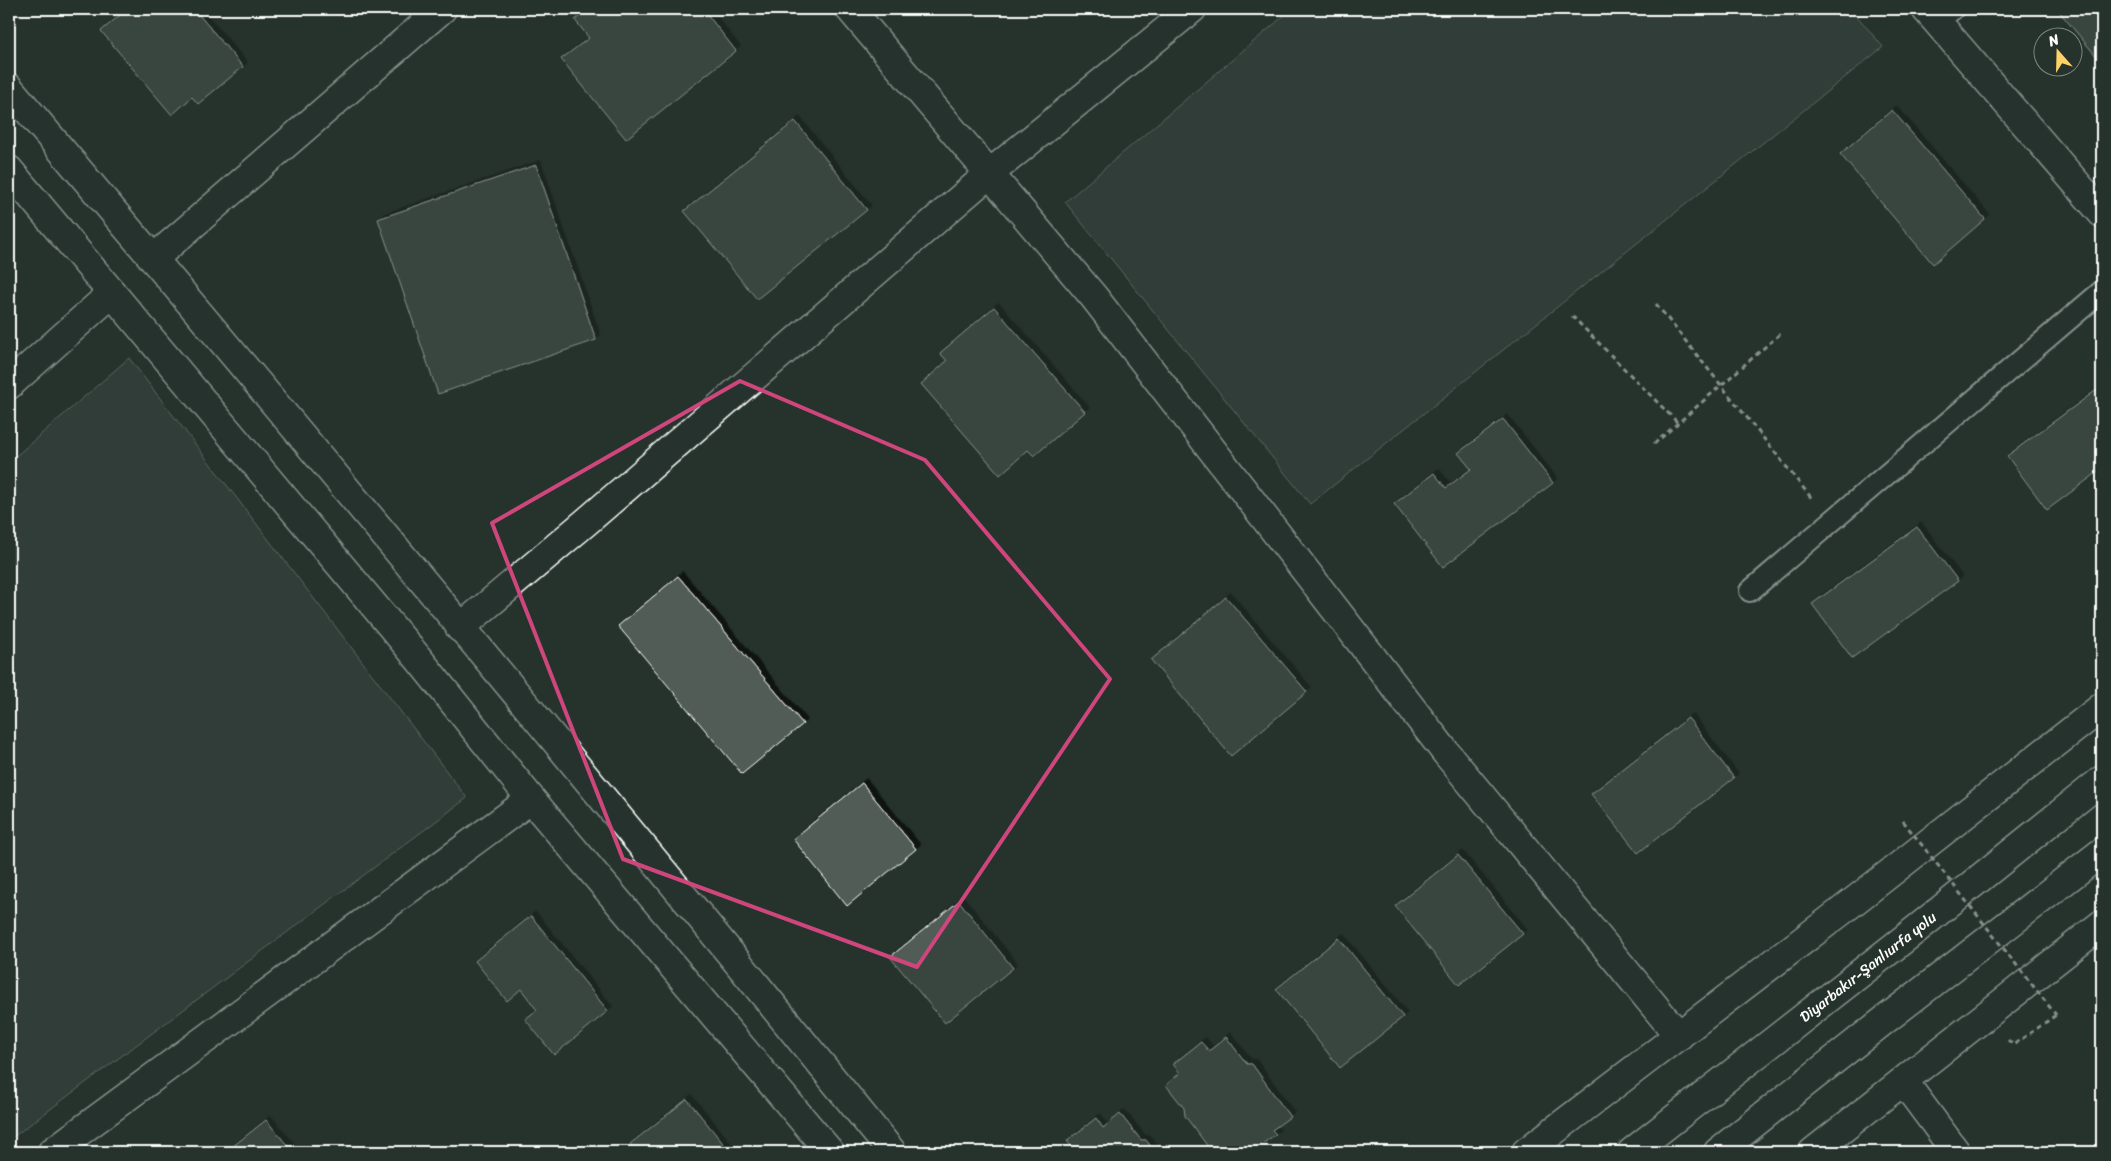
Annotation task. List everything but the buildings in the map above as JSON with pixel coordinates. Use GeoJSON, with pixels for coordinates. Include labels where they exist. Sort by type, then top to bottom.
{"type":"FeatureCollection","features":[{"type":"Feature","properties":{"kind":"main road"},"geometry":{"type":"LineString","coordinates":[[153,259],[442,9]]}},
{"type":"Feature","properties":{"kind":"main road"},"geometry":{"type":"LineString","coordinates":[[850,9],[1094,297],[1447,754],[1678,1036]]}},
{"type":"Feature","properties":{"kind":"main road"},"geometry":{"type":"LineString","coordinates":[[460,628],[586,522],[989,174],[1192,9]]}},
{"type":"Feature","properties":{"kind":"main road"},"geometry":{"type":"LineString","coordinates":[[1938,13],[2102,213]]}},
{"type":"Feature","properties":{"kind":"main road"},"geometry":{"type":"LineString","coordinates":[[9,88],[304,437],[892,1152]]}},
{"type":"Feature","properties":{"kind":"main road"},"geometry":{"type":"LineString","coordinates":[[9,170],[418,658],[531,799],[830,1152]]}},
{"type":"Feature","properties":{"kind":"main road"},"geometry":{"type":"LineString","coordinates":[[9,385],[112,293]]}},
{"type":"Feature","properties":{"kind":"main road"},"geometry":{"type":"LineString","coordinates":[[1526,1152],[2102,707]]}},
{"type":"Feature","properties":{"kind":"main road","name":"Diyarbakır-Şanlıurfa yolu"},"geometry":{"type":"LineString","coordinates":[[1632,1152],[1910,934],[2102,780]]}},
{"type":"Feature","properties":{"kind":"main road"},"geometry":{"type":"LineString","coordinates":[[52,1152],[531,799]]}},
{"type":"Feature","properties":{"kind":"main road"},"geometry":{"type":"LineString","coordinates":[[1718,1152],[2102,852]]}},
{"type":"Feature","properties":{"kind":"main road"},"geometry":{"type":"LineString","coordinates":[[1813,1152],[2102,924]]}},
{"type":"Feature","properties":{"kind":"main road"},"geometry":{"type":"LineString","coordinates":[[1904,1082],[1956,1152]]}},
{"type":"Feature","properties":{"kind":"lane"},"geometry":{"type":"LineString","coordinates":[[1750,591],[2102,291]]}},
{"type":"Feature","properties":{"kind":"path"},"geometry":{"type":"LineString","coordinates":[[1656,304],[1831,522]]}},
{"type":"Feature","properties":{"kind":"path"},"geometry":{"type":"LineString","coordinates":[[1572,316],[1677,422]]}},
{"type":"Feature","properties":{"kind":"path"},"geometry":{"type":"LineString","coordinates":[[1654,444],[1781,333]]}},
{"type":"Feature","properties":{"kind":"path"},"geometry":{"type":"LineString","coordinates":[[1903,821],[2056,1015],[2013,1045]]}},
{"type":"Feature","properties":{"kind":"highlighted area"},"geometry":{"type":"Polygon","coordinates":[[[740,381],[925,460],[1110,679],[917,967],[623,859],[492,523],[740,381]]]}},
{"type":"Feature","properties":{"kind":"shaded area"},"geometry":{"type":"Polygon","coordinates":[[[1292,9],[1851,9],[1883,47],[1310,504],[1065,202],[1292,9]]]}},
{"type":"Feature","properties":{"kind":"shaded area"},"geometry":{"type":"Polygon","coordinates":[[[129,358],[467,798],[9,1140],[9,462],[129,358]]]}}]}
